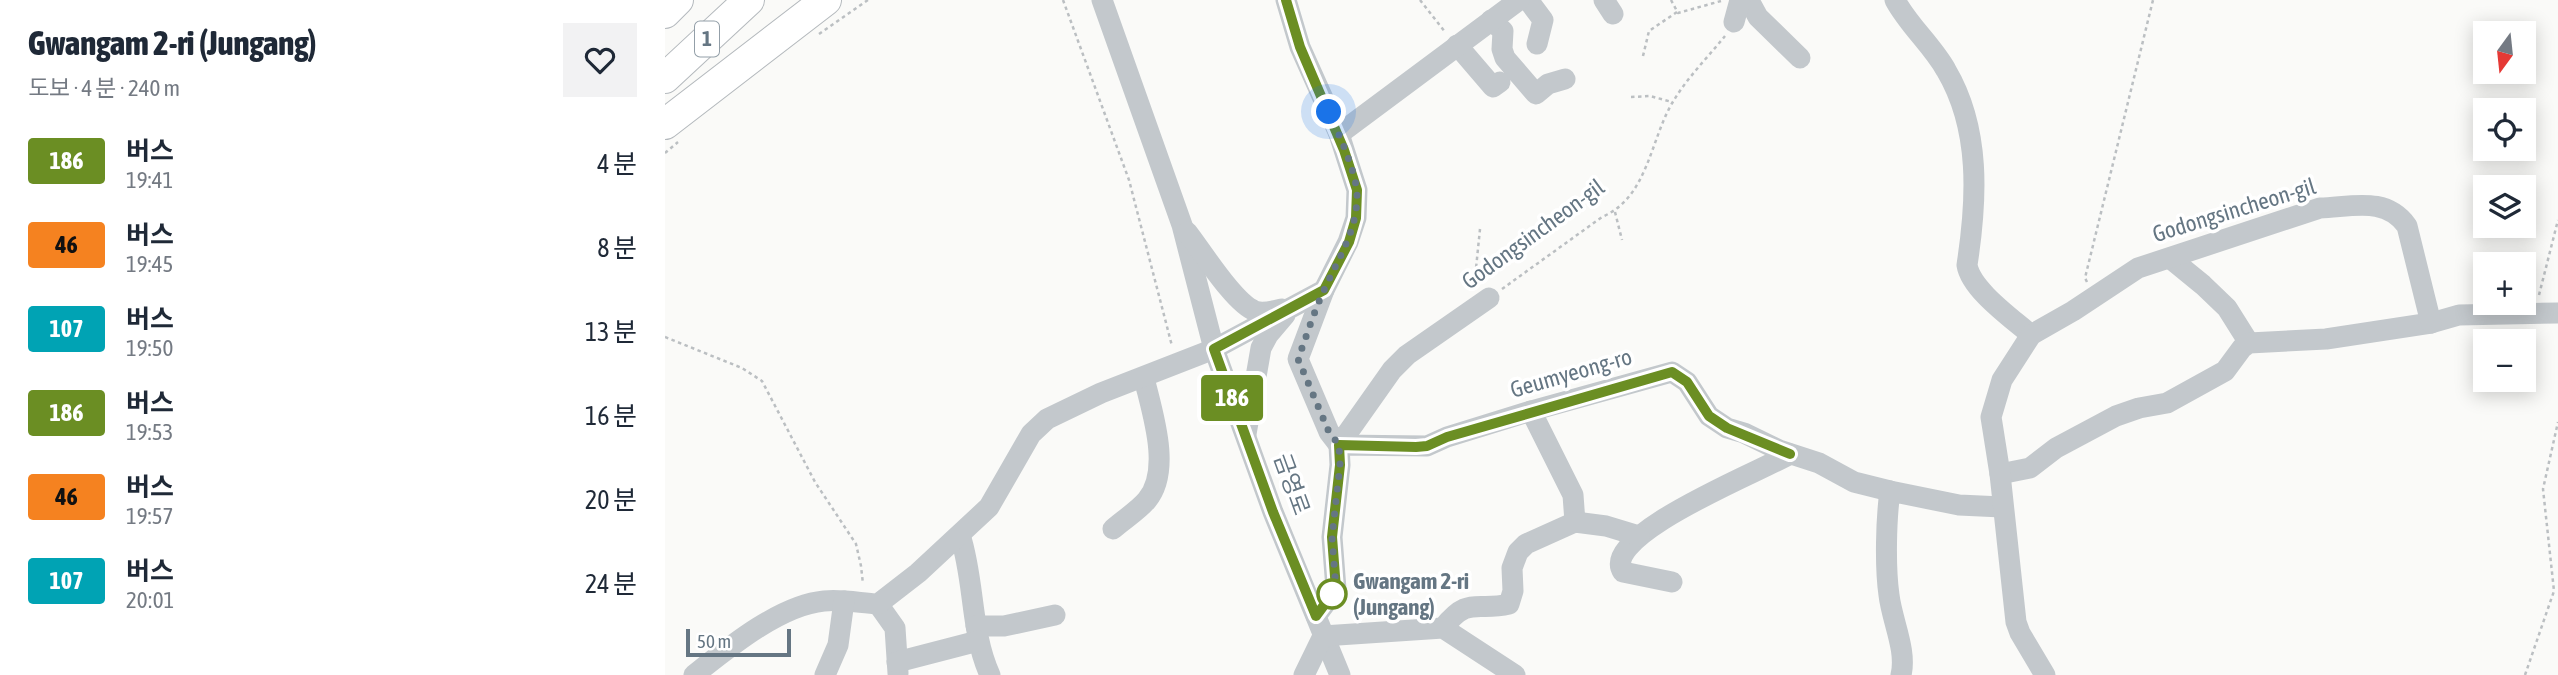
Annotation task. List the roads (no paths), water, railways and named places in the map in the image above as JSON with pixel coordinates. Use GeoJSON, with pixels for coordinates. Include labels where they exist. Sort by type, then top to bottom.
{"type":"FeatureCollection","features":[{"type":"Feature","properties":{"kind":"highway"},"geometry":{"type":"LineString","coordinates":[[665,13],[678,0]]}},
{"type":"Feature","properties":{"kind":"highway","name":"1"},"geometry":{"type":"LineString","coordinates":[[665,52],[721,0]]}},
{"type":"Feature","properties":{"kind":"highway","name":"1"},"geometry":{"type":"LineString","coordinates":[[665,78],[749,0]]}},
{"type":"Feature","properties":{"kind":"highway"},"geometry":{"type":"LineString","coordinates":[[665,124],[826,0]]}},
{"type":"Feature","properties":{"kind":"street"},"geometry":{"type":"LineString","coordinates":[[1102,0],[1182,225],[1241,302],[1256,311],[1267,312],[1294,306]]}},
{"type":"Feature","properties":{"kind":"street"},"geometry":{"type":"LineString","coordinates":[[1286,0],[1300,47],[1339,134],[1357,190],[1356,218],[1349,242],[1324,290],[1298,359],[1329,432],[1339,445],[1340,465],[1332,537],[1336,589],[1304,675]]}},
{"type":"Feature","properties":{"kind":"street"},"geometry":{"type":"LineString","coordinates":[[1339,134],[1519,0]]}},
{"type":"Feature","properties":{"kind":"street"},"geometry":{"type":"LineString","coordinates":[[1528,0],[1550,20],[1537,44]]}},
{"type":"Feature","properties":{"kind":"street"},"geometry":{"type":"LineString","coordinates":[[1734,22],[1743,0],[1800,58]]}},
{"type":"Feature","properties":{"kind":"street"},"geometry":{"type":"LineString","coordinates":[[1895,0],[1946,70],[1962,104],[1973,153],[1975,193],[1966,265],[1968,274],[1975,284],[2031,335]]}},
{"type":"Feature","properties":{"kind":"street"},"geometry":{"type":"LineString","coordinates":[[1491,20],[1503,31],[1502,49],[1506,58],[1537,94],[1548,84],[1565,79]]}},
{"type":"Feature","properties":{"kind":"street"},"geometry":{"type":"LineString","coordinates":[[1457,45],[1493,87],[1500,82]]}},
{"type":"Feature","properties":{"kind":"street","name":"Godongsincheon-gil"},"geometry":{"type":"LineString","coordinates":[[2045,675],[2016,622],[1991,417],[2002,380],[2031,335],[2138,268],[2320,208],[2377,205],[2399,215],[2407,226],[2431,323]]}},
{"type":"Feature","properties":{"kind":"street","name":"금영로"},"geometry":{"type":"LineString","coordinates":[[1182,225],[1214,349],[1273,512],[1340,675]]}},
{"type":"Feature","properties":{"kind":"street"},"geometry":{"type":"LineString","coordinates":[[2170,258],[2227,308],[2249,343]]}},
{"type":"Feature","properties":{"kind":"street"},"geometry":{"type":"LineString","coordinates":[[694,675],[727,648],[784,614],[811,603],[862,603],[918,573],[989,506],[1038,426],[1080,401],[1214,349],[1324,290]]}},
{"type":"Feature","properties":{"kind":"street","name":"Godongsincheon-gil"},"geometry":{"type":"LineString","coordinates":[[1339,445],[1392,370],[1407,355],[1489,298]]}},
{"type":"Feature","properties":{"kind":"street"},"geometry":{"type":"LineString","coordinates":[[1246,434],[1261,348],[1268,335],[1294,306]]}},
{"type":"Feature","properties":{"kind":"street"},"geometry":{"type":"LineString","coordinates":[[2000,474],[2030,468],[2056,448],[2116,416],[2167,403],[2225,371],[2249,343],[2326,339],[2431,323],[2459,315],[2558,313]]}},
{"type":"Feature","properties":{"kind":"street","name":"Geumyeong-ro"},"geometry":{"type":"LineString","coordinates":[[1339,445],[1427,446],[1447,437],[1531,411],[1672,372],[1687,382],[1709,416],[1727,428],[1790,454]]}},
{"type":"Feature","properties":{"kind":"street"},"geometry":{"type":"LineString","coordinates":[[1114,529],[1146,502],[1158,471],[1158,440],[1144,378]]}},
{"type":"Feature","properties":{"kind":"street"},"geometry":{"type":"LineString","coordinates":[[1531,411],[1573,495],[1575,522]]}},
{"type":"Feature","properties":{"kind":"street"},"geometry":{"type":"LineString","coordinates":[[1672,582],[1626,574],[1620,568],[1621,561],[1639,536],[1686,504],[1790,454],[1819,463],[1854,482],[1890,491],[1959,505],[2002,507]]}},
{"type":"Feature","properties":{"kind":"street"},"geometry":{"type":"LineString","coordinates":[[1890,491],[1888,592],[1893,623],[1901,646],[1901,675]]}},
{"type":"Feature","properties":{"kind":"street"},"geometry":{"type":"LineString","coordinates":[[1443,628],[1453,615],[1463,608],[1509,604],[1513,591],[1512,568],[1518,552],[1526,544],[1575,522],[1606,526],[1639,536]]}},
{"type":"Feature","properties":{"kind":"street"},"geometry":{"type":"LineString","coordinates":[[960,535],[967,559],[977,634],[990,675]]}},
{"type":"Feature","properties":{"kind":"street"},"geometry":{"type":"LineString","coordinates":[[862,603],[895,628],[898,668],[977,634],[1055,615]]}},
{"type":"Feature","properties":{"kind":"street"},"geometry":{"type":"LineString","coordinates":[[825,675],[838,645],[862,603]]}},
{"type":"Feature","properties":{"kind":"street"},"geometry":{"type":"LineString","coordinates":[[1320,626],[1443,628],[1515,675]]}},
{"type":"Feature","properties":{"kind":"place","name":"Gwangam 2-ri (Jungang)"},"geometry":{"type":"Point","coordinates":[1332,594]}}]}
